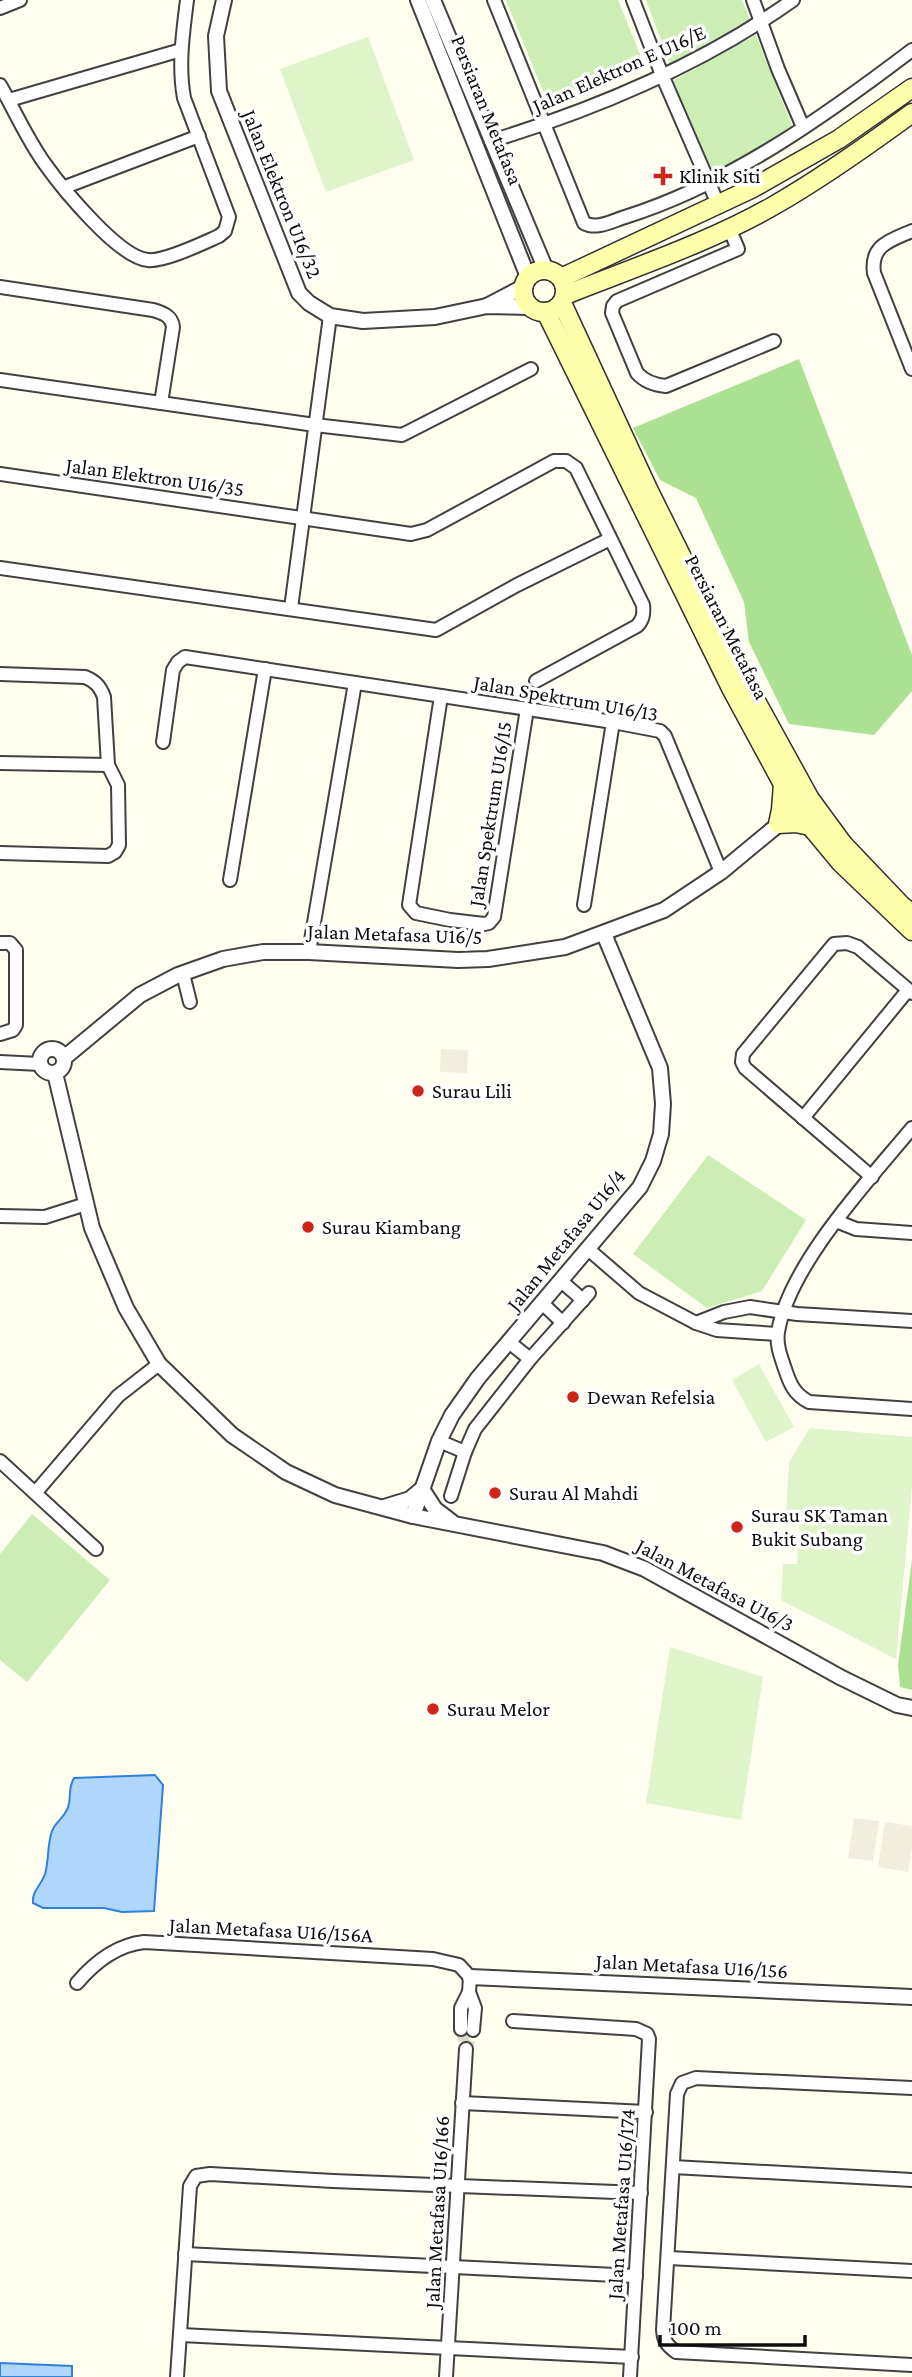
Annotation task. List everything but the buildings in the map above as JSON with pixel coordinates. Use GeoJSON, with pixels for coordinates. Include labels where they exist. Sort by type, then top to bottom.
{"type":"FeatureCollection","features":[{"type":"Feature","properties":{"kind":"main road"},"geometry":{"type":"LineString","coordinates":[[538,309],[552,311],[559,287],[752,188],[839,139],[912,88]]}},
{"type":"Feature","properties":{"kind":"main road"},"geometry":{"type":"LineString","coordinates":[[526,282],[533,272],[559,287],[729,228],[772,206],[848,159],[912,113]]}},
{"type":"Feature","properties":{"kind":"main road","name":"Persiaran Metafasa"},"geometry":{"type":"LineString","coordinates":[[526,282],[526,301],[538,309],[732,690],[791,783],[810,799],[843,844],[902,906],[912,913]]}},
{"type":"Feature","properties":{"kind":"main road","name":"Persiaran Metafasa"},"geometry":{"type":"LineString","coordinates":[[559,287],[648,489],[791,783]]}},
{"type":"Feature","properties":{"kind":"main road"},"geometry":{"type":"LineString","coordinates":[[791,783],[802,801],[797,810],[810,826],[841,863],[912,931]]}},
{"type":"Feature","properties":{"kind":"main road"},"geometry":{"type":"LineString","coordinates":[[791,783],[778,824],[796,823],[810,826]]}},
{"type":"Feature","properties":{"kind":"street"},"geometry":{"type":"LineString","coordinates":[[0,8],[20,0]]}},
{"type":"Feature","properties":{"kind":"street"},"geometry":{"type":"LineString","coordinates":[[0,85],[46,165],[100,228],[129,254],[146,260],[159,259],[219,236],[225,231],[229,217],[184,98],[180,79],[187,0]]}},
{"type":"Feature","properties":{"kind":"street","name":"Jalan Elektron U16/32"},"geometry":{"type":"LineString","coordinates":[[224,0],[216,36],[219,91],[299,293],[330,316],[363,321],[435,317],[487,306]]}},
{"type":"Feature","properties":{"kind":"street","name":"Persiaran Metafasa"},"geometry":{"type":"LineString","coordinates":[[418,0],[526,282]]}},
{"type":"Feature","properties":{"kind":"street","name":"Persiaran Metafasa"},"geometry":{"type":"LineString","coordinates":[[433,0],[491,141],[559,287]]}},
{"type":"Feature","properties":{"kind":"street"},"geometry":{"type":"LineString","coordinates":[[494,0],[543,125],[584,223],[588,226],[598,226],[643,212],[708,183],[803,127],[912,50]]}},
{"type":"Feature","properties":{"kind":"street"},"geometry":{"type":"LineString","coordinates":[[633,0],[718,204]]}},
{"type":"Feature","properties":{"kind":"street"},"geometry":{"type":"LineString","coordinates":[[753,0],[803,127]]}},
{"type":"Feature","properties":{"kind":"street","name":"Jalan Elektron E U16/E"},"geometry":{"type":"LineString","coordinates":[[491,141],[543,125],[662,75],[762,22],[793,0]]}},
{"type":"Feature","properties":{"kind":"street"},"geometry":{"type":"LineString","coordinates":[[9,100],[181,50]]}},
{"type":"Feature","properties":{"kind":"street"},"geometry":{"type":"LineString","coordinates":[[65,187],[199,136]]}},
{"type":"Feature","properties":{"kind":"street"},"geometry":{"type":"LineString","coordinates":[[729,228],[738,249],[617,301],[612,306],[612,313],[637,373],[660,386],[666,386],[774,341]]}},
{"type":"Feature","properties":{"kind":"street"},"geometry":{"type":"LineString","coordinates":[[912,231],[882,244],[874,256],[874,273],[906,339],[912,369]]}},
{"type":"Feature","properties":{"kind":"street"},"geometry":{"type":"LineString","coordinates":[[487,306],[526,282]]}},
{"type":"Feature","properties":{"kind":"street"},"geometry":{"type":"LineString","coordinates":[[0,287],[153,310],[166,315],[171,319],[173,327],[161,403]]}},
{"type":"Feature","properties":{"kind":"street"},"geometry":{"type":"LineString","coordinates":[[487,306],[538,309]]}},
{"type":"Feature","properties":{"kind":"street"},"geometry":{"type":"LineString","coordinates":[[291,608],[330,316]]}},
{"type":"Feature","properties":{"kind":"street"},"geometry":{"type":"LineString","coordinates":[[0,380],[397,434],[408,433],[531,369]]}},
{"type":"Feature","properties":{"kind":"street","name":"Jalan Elektron U16/35"},"geometry":{"type":"LineString","coordinates":[[0,474],[303,519],[419,533],[560,460],[576,468],[610,539]]}},
{"type":"Feature","properties":{"kind":"street"},"geometry":{"type":"LineString","coordinates":[[0,568],[436,630],[517,585],[610,539],[643,606],[643,617],[637,626],[536,681]]}},
{"type":"Feature","properties":{"kind":"street","name":"Jalan Spektrum U16/13"},"geometry":{"type":"LineString","coordinates":[[163,742],[173,670],[185,657],[660,731],[666,736],[721,872]]}},
{"type":"Feature","properties":{"kind":"street"},"geometry":{"type":"LineString","coordinates":[[230,880],[265,669]]}},
{"type":"Feature","properties":{"kind":"street"},"geometry":{"type":"LineString","coordinates":[[0,674],[85,677],[100,687],[104,697],[108,765],[118,785],[119,845],[115,852],[108,856],[0,853]]}},
{"type":"Feature","properties":{"kind":"street"},"geometry":{"type":"LineString","coordinates":[[309,952],[355,683]]}},
{"type":"Feature","properties":{"kind":"street","name":"Jalan Spektrum U16/15"},"geometry":{"type":"LineString","coordinates":[[441,696],[409,905],[416,913],[450,920],[484,924],[494,917],[527,709]]}},
{"type":"Feature","properties":{"kind":"street"},"geometry":{"type":"LineString","coordinates":[[584,905],[613,722]]}},
{"type":"Feature","properties":{"kind":"street"},"geometry":{"type":"LineString","coordinates":[[0,763],[108,765]]}},
{"type":"Feature","properties":{"kind":"street","name":"Jalan Metafasa U16/5"},"geometry":{"type":"LineString","coordinates":[[64,1058],[140,995],[183,974],[223,959],[263,952],[309,952],[458,960],[488,959],[565,947],[604,934],[664,910],[721,872],[797,810]]}},
{"type":"Feature","properties":{"kind":"street","name":"Jalan Metafasa U16/4"},"geometry":{"type":"LineString","coordinates":[[413,1516],[439,1441],[452,1415],[478,1378],[640,1187],[653,1161],[661,1134],[663,1104],[660,1068],[604,934]]}},
{"type":"Feature","properties":{"kind":"street"},"geometry":{"type":"LineString","coordinates":[[0,943],[10,943],[16,950],[17,987],[16,1025],[13,1030],[0,1034]]}},
{"type":"Feature","properties":{"kind":"street"},"geometry":{"type":"LineString","coordinates":[[803,1118],[910,991],[858,947],[847,943],[834,944],[743,1054],[742,1062],[745,1068],[803,1118],[872,1177]]}},
{"type":"Feature","properties":{"kind":"street"},"geometry":{"type":"LineString","coordinates":[[183,974],[190,1002]]}},
{"type":"Feature","properties":{"kind":"street"},"geometry":{"type":"LineString","coordinates":[[49,1049],[59,1051],[64,1058],[63,1068],[55,1073],[46,1072],[40,1064],[41,1055],[49,1049]]}},
{"type":"Feature","properties":{"kind":"street"},"geometry":{"type":"LineString","coordinates":[[0,1062],[40,1064]]}},
{"type":"Feature","properties":{"kind":"street","name":"Jalan Metafasa U16/3"},"geometry":{"type":"LineString","coordinates":[[55,1073],[92,1228],[126,1308],[159,1364],[232,1435],[286,1472],[335,1495],[413,1516],[603,1553],[645,1569],[842,1678],[897,1705],[912,1708]]}},
{"type":"Feature","properties":{"kind":"street"},"geometry":{"type":"LineString","coordinates":[[912,1128],[836,1221],[794,1287],[777,1334],[778,1348],[791,1387],[799,1397],[809,1402],[912,1409]]}},
{"type":"Feature","properties":{"kind":"street"},"geometry":{"type":"LineString","coordinates":[[0,1216],[44,1217],[86,1204]]}},
{"type":"Feature","properties":{"kind":"street"},"geometry":{"type":"LineString","coordinates":[[836,1221],[856,1229],[912,1233]]}},
{"type":"Feature","properties":{"kind":"street"},"geometry":{"type":"LineString","coordinates":[[588,1250],[639,1293],[696,1323],[717,1330],[777,1334]]}},
{"type":"Feature","properties":{"kind":"street"},"geometry":{"type":"LineString","coordinates":[[451,1496],[475,1429],[530,1359],[586,1297],[561,1281]]}},
{"type":"Feature","properties":{"kind":"street"},"geometry":{"type":"LineString","coordinates":[[542,1303],[563,1323]]}},
{"type":"Feature","properties":{"kind":"street"},"geometry":{"type":"LineString","coordinates":[[696,1323],[724,1311],[750,1307],[783,1312],[912,1321]]}},
{"type":"Feature","properties":{"kind":"street"},"geometry":{"type":"LineString","coordinates":[[750,1307],[750,1332]]}},
{"type":"Feature","properties":{"kind":"street"},"geometry":{"type":"LineString","coordinates":[[509,1342],[530,1359]]}},
{"type":"Feature","properties":{"kind":"street"},"geometry":{"type":"LineString","coordinates":[[36,1492],[118,1396],[159,1364]]}},
{"type":"Feature","properties":{"kind":"street"},"geometry":{"type":"LineString","coordinates":[[439,1441],[465,1452]]}},
{"type":"Feature","properties":{"kind":"street"},"geometry":{"type":"LineString","coordinates":[[0,1461],[96,1549]]}},
{"type":"Feature","properties":{"kind":"street"},"geometry":{"type":"LineString","coordinates":[[379,1508],[410,1499],[422,1489],[435,1508],[454,1523]]}},
{"type":"Feature","properties":{"kind":"street","name":"Jalan Metafasa U16/156A"},"geometry":{"type":"LineString","coordinates":[[77,1983],[86,1972],[115,1951],[144,1942],[433,1959],[458,1965],[470,1977]]}},
{"type":"Feature","properties":{"kind":"street"},"geometry":{"type":"LineString","coordinates":[[467,2029],[475,2008],[469,1992],[470,1977]]}},
{"type":"Feature","properties":{"kind":"street","name":"Jalan Metafasa U16/156"},"geometry":{"type":"LineString","coordinates":[[470,1977],[912,1997]]}},
{"type":"Feature","properties":{"kind":"street","name":"Jalan Metafasa U16/174"},"geometry":{"type":"LineString","coordinates":[[513,2021],[636,2029],[646,2034],[651,2045],[630,2377]]}},
{"type":"Feature","properties":{"kind":"street","name":"Jalan Metafasa U16/166"},"geometry":{"type":"LineString","coordinates":[[446,2377],[466,2049]]}},
{"type":"Feature","properties":{"kind":"street"},"geometry":{"type":"LineString","coordinates":[[912,2088],[696,2078],[682,2083],[677,2094],[663,2330],[667,2345],[676,2352],[912,2365]]}},
{"type":"Feature","properties":{"kind":"street"},"geometry":{"type":"LineString","coordinates":[[463,2104],[646,2112]]}},
{"type":"Feature","properties":{"kind":"street"},"geometry":{"type":"LineString","coordinates":[[674,2167],[912,2180]]}},
{"type":"Feature","properties":{"kind":"street"},"geometry":{"type":"LineString","coordinates":[[177,2377],[190,2186],[196,2176],[210,2174],[641,2193]]}},
{"type":"Feature","properties":{"kind":"street"},"geometry":{"type":"LineString","coordinates":[[185,2254],[636,2276]]}},
{"type":"Feature","properties":{"kind":"street"},"geometry":{"type":"LineString","coordinates":[[669,2258],[912,2271]]}},
{"type":"Feature","properties":{"kind":"street"},"geometry":{"type":"LineString","coordinates":[[181,2335],[632,2357]]}},
{"type":"Feature","properties":{"kind":"green space"},"geometry":{"type":"Polygon","coordinates":[[[506,0],[618,0],[643,62],[547,101],[506,0]]]}},
{"type":"Feature","properties":{"kind":"green space"},"geometry":{"type":"Polygon","coordinates":[[[646,0],[742,0],[750,19],[670,64],[646,0]]]}},
{"type":"Feature","properties":{"kind":"green space"},"geometry":{"type":"Polygon","coordinates":[[[756,35],[794,131],[714,174],[673,81],[756,35]]]}},
{"type":"Feature","properties":{"kind":"green space"},"geometry":{"type":"Polygon","coordinates":[[[368,37],[414,160],[326,192],[280,69],[368,37]]]}},
{"type":"Feature","properties":{"kind":"green space"},"geometry":{"type":"Polygon","coordinates":[[[799,359],[912,655],[912,691],[874,735],[789,724],[749,642],[744,602],[696,498],[660,480],[633,428],[799,359]]]}},
{"type":"Feature","properties":{"kind":"green space"},"geometry":{"type":"Polygon","coordinates":[[[708,1155],[806,1220],[762,1291],[707,1308],[633,1254],[708,1155]]]}},
{"type":"Feature","properties":{"kind":"green space"},"geometry":{"type":"Polygon","coordinates":[[[759,1364],[794,1427],[766,1442],[732,1380],[759,1364]]]}},
{"type":"Feature","properties":{"kind":"green space"},"geometry":{"type":"Polygon","coordinates":[[[810,1428],[912,1437],[912,1486],[896,1659],[781,1600],[783,1564],[797,1564],[800,1518],[786,1517],[789,1462],[810,1428]]]}},
{"type":"Feature","properties":{"kind":"green space"},"geometry":{"type":"Polygon","coordinates":[[[32,1514],[110,1580],[27,1682],[0,1660],[0,1554],[32,1514]]]}},
{"type":"Feature","properties":{"kind":"green space"},"geometry":{"type":"Polygon","coordinates":[[[912,1560],[912,1690],[900,1687],[898,1665],[912,1560]]]}},
{"type":"Feature","properties":{"kind":"green space"},"geometry":{"type":"Polygon","coordinates":[[[670,1647],[763,1677],[741,1820],[646,1803],[670,1647]]]}},
{"type":"Feature","properties":{"kind":"shaded area"},"geometry":{"type":"Polygon","coordinates":[[[441,1049],[468,1050],[467,1073],[440,1072],[441,1049]]]}},
{"type":"Feature","properties":{"kind":"shaded area"},"geometry":{"type":"Polygon","coordinates":[[[854,1818],[879,1821],[873,1861],[848,1858],[854,1818]]]}},
{"type":"Feature","properties":{"kind":"shaded area"},"geometry":{"type":"Polygon","coordinates":[[[885,1822],[912,1826],[908,1872],[878,1867],[885,1822]]]}},
{"type":"Feature","properties":{"kind":"water"},"geometry":{"type":"Polygon","coordinates":[[[155,1775],[163,1785],[154,1911],[43,1908],[33,1903],[34,1895],[45,1874],[52,1831],[68,1808],[74,1778],[155,1775]]]}},
{"type":"Feature","properties":{"kind":"water"},"geometry":{"type":"Polygon","coordinates":[[[0,2363],[72,2366],[72,2377],[0,2377],[0,2363]]]}},
{"type":"Feature","properties":{"kind":"tunnel"},"geometry":{"type":"LineString","coordinates":[[461,2029],[466,2049],[473,2030]]}},
{"type":"Feature","properties":{"kind":"place","name":"Klinik Siti"},"geometry":{"type":"Point","coordinates":[663,176]}},
{"type":"Feature","properties":{"kind":"place","name":"Surau Lili"},"geometry":{"type":"Point","coordinates":[418,1091]}},
{"type":"Feature","properties":{"kind":"place","name":"Surau Kiambang"},"geometry":{"type":"Point","coordinates":[308,1227]}},
{"type":"Feature","properties":{"kind":"place","name":"Dewan Refelsia"},"geometry":{"type":"Point","coordinates":[573,1397]}},
{"type":"Feature","properties":{"kind":"place","name":"Surau Al Mahdi"},"geometry":{"type":"Point","coordinates":[495,1493]}},
{"type":"Feature","properties":{"kind":"place","name":"Surau SK Taman Bukit Subang"},"geometry":{"type":"Point","coordinates":[737,1527]}},
{"type":"Feature","properties":{"kind":"place","name":"Surau Melor"},"geometry":{"type":"Point","coordinates":[433,1709]}}]}
